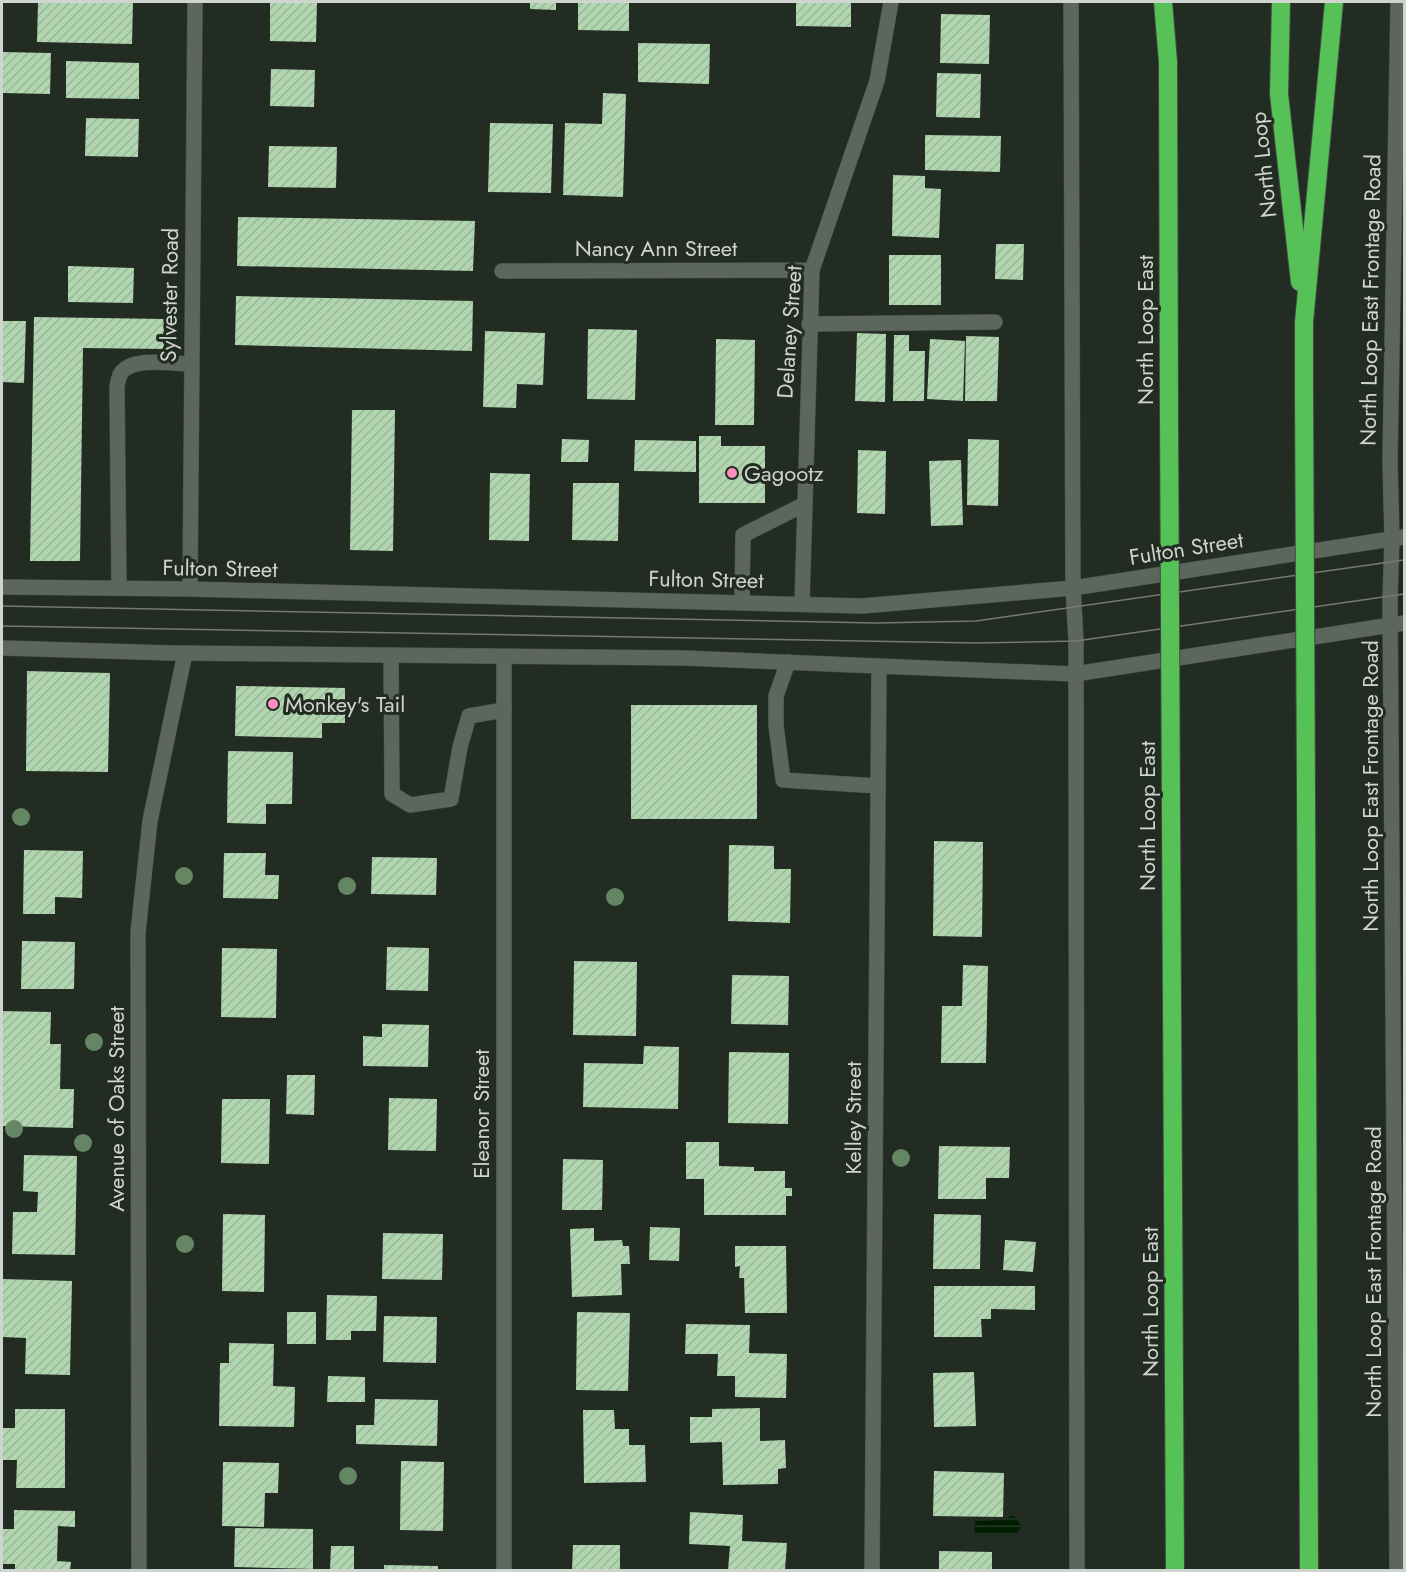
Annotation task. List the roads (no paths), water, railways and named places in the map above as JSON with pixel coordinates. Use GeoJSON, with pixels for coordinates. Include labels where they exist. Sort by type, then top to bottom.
{"type":"FeatureCollection","features":[{"type":"Feature","properties":{"kind":"highway"},"geometry":{"type":"LineString","coordinates":[[1163,2],[1168,62]]}},
{"type":"Feature","properties":{"kind":"highway"},"geometry":{"type":"LineString","coordinates":[[1168,62],[1176,2]]}},
{"type":"Feature","properties":{"kind":"highway","name":"North Loop"},"geometry":{"type":"LineString","coordinates":[[1281,2],[1280,94],[1304,322]]}},
{"type":"Feature","properties":{"kind":"highway"},"geometry":{"type":"LineString","coordinates":[[1310,1570],[1304,322],[1334,2]]}},
{"type":"Feature","properties":{"kind":"highway","name":"North Loop East"},"geometry":{"type":"LineString","coordinates":[[1168,62],[1175,1570]]}},
{"type":"Feature","properties":{"kind":"main road","name":"Sylvester Road"},"geometry":{"type":"LineString","coordinates":[[190,589],[195,2]]}},
{"type":"Feature","properties":{"kind":"main road","name":"Delaney Street"},"geometry":{"type":"LineString","coordinates":[[802,604],[812,270],[876,81],[891,2]]}},
{"type":"Feature","properties":{"kind":"main road"},"geometry":{"type":"LineString","coordinates":[[1071,2],[1073,588],[1076,674],[1077,1570]]}},
{"type":"Feature","properties":{"kind":"main road","name":"North Loop East Frontage Road"},"geometry":{"type":"LineString","coordinates":[[1397,1570],[1401,1508],[1398,538],[1390,461],[1398,2]]}},
{"type":"Feature","properties":{"kind":"main road","name":"Nancy Ann Street"},"geometry":{"type":"LineString","coordinates":[[502,271],[812,270]]}},
{"type":"Feature","properties":{"kind":"main road"},"geometry":{"type":"LineString","coordinates":[[809,324],[995,322]]}},
{"type":"Feature","properties":{"kind":"main road"},"geometry":{"type":"LineString","coordinates":[[119,588],[117,386],[121,373],[130,366],[140,364],[191,364]]}},
{"type":"Feature","properties":{"kind":"main road"},"geometry":{"type":"LineString","coordinates":[[742,603],[743,535],[805,504]]}},
{"type":"Feature","properties":{"kind":"main road","name":"Fulton Street"},"geometry":{"type":"LineString","coordinates":[[2,587],[190,589],[862,606],[1073,588],[1398,538]]}},
{"type":"Feature","properties":{"kind":"main road"},"geometry":{"type":"LineString","coordinates":[[2,648],[788,662],[1076,674],[1398,625]]}},
{"type":"Feature","properties":{"kind":"main road","name":"Avenue of Oaks Street"},"geometry":{"type":"LineString","coordinates":[[139,1570],[138,932],[150,821],[185,652]]}},
{"type":"Feature","properties":{"kind":"main road"},"geometry":{"type":"LineString","coordinates":[[391,655],[392,794],[410,805],[451,799],[460,747],[469,716],[504,710]]}},
{"type":"Feature","properties":{"kind":"main road","name":"Eleanor Street"},"geometry":{"type":"LineString","coordinates":[[504,657],[504,1570]]}},
{"type":"Feature","properties":{"kind":"main road"},"geometry":{"type":"LineString","coordinates":[[788,662],[776,696],[776,725],[783,780],[878,786]]}},
{"type":"Feature","properties":{"kind":"main road","name":"Kelley Street"},"geometry":{"type":"LineString","coordinates":[[872,1570],[879,667]]}},
{"type":"Feature","properties":{"kind":"tram line"},"geometry":{"type":"LineString","coordinates":[[2,606],[877,623],[976,621],[1404,560]]}},
{"type":"Feature","properties":{"kind":"tram line"},"geometry":{"type":"LineString","coordinates":[[2,626],[976,643],[1076,641],[1404,594]]}},
{"type":"Feature","properties":{"kind":"place","name":"Gagootz"},"geometry":{"type":"Point","coordinates":[732,473]}},
{"type":"Feature","properties":{"kind":"place","name":"Monkey's Tail"},"geometry":{"type":"Point","coordinates":[273,704]}}]}
